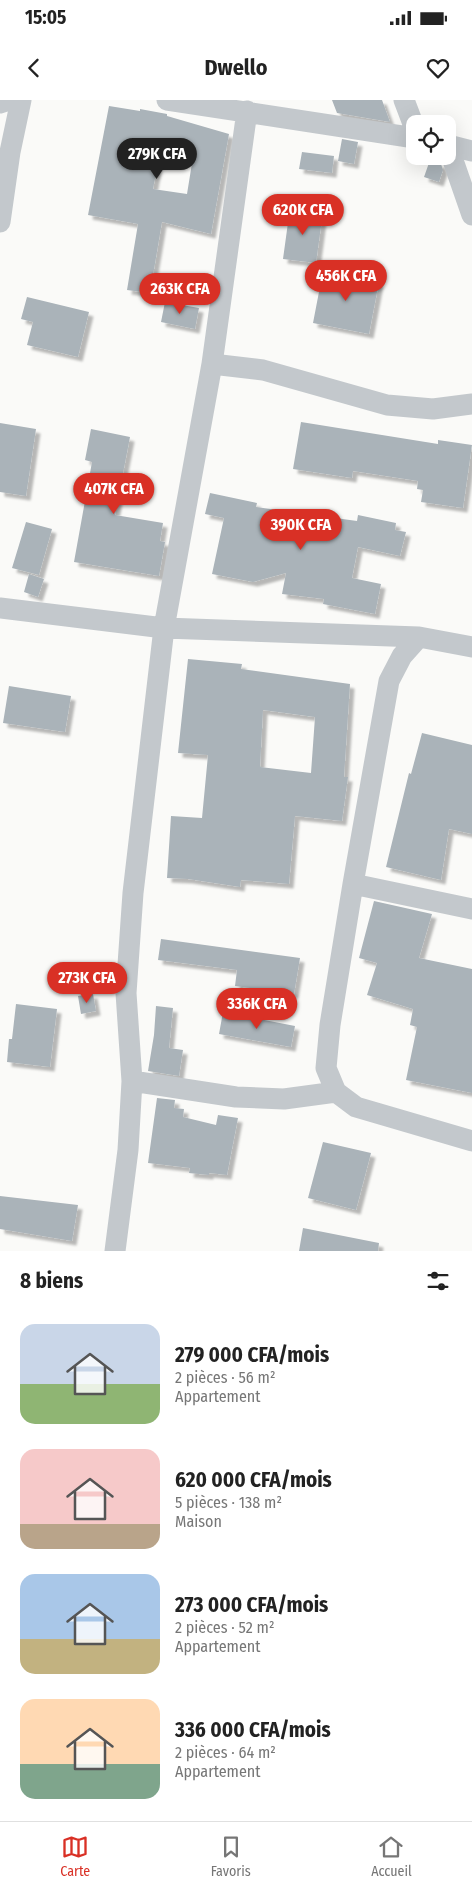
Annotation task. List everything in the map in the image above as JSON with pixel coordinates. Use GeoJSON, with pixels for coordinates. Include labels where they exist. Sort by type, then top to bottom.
{"type":"FeatureCollection","features":[{"type":"Feature","properties":{"kind":"street"},"geometry":{"type":"LineString","coordinates":[[0,103],[9,100]]}},
{"type":"Feature","properties":{"kind":"street"},"geometry":{"type":"LineString","coordinates":[[0,222],[10,152],[21,100]]}},
{"type":"Feature","properties":{"kind":"street"},"geometry":{"type":"LineString","coordinates":[[167,100],[406,137]]}},
{"type":"Feature","properties":{"kind":"street"},"geometry":{"type":"LineString","coordinates":[[404,100],[410,115]]}},
{"type":"Feature","properties":{"kind":"street"},"geometry":{"type":"LineString","coordinates":[[116,1251],[128,1150],[132,1081],[126,993],[133,893],[164,628],[212,364],[247,111]]}},
{"type":"Feature","properties":{"kind":"street"},"geometry":{"type":"LineString","coordinates":[[456,147],[472,151]]}},
{"type":"Feature","properties":{"kind":"street"},"geometry":{"type":"LineString","coordinates":[[455,165],[472,215]]}},
{"type":"Feature","properties":{"kind":"street"},"geometry":{"type":"LineString","coordinates":[[212,364],[263,370],[387,404],[432,409],[472,404]]}},
{"type":"Feature","properties":{"kind":"street"},"geometry":{"type":"LineString","coordinates":[[0,608],[164,628],[419,637],[472,647]]}},
{"type":"Feature","properties":{"kind":"street"},"geometry":{"type":"LineString","coordinates":[[419,637],[402,656],[389,682],[353,884],[330,1025],[326,1068],[336,1092],[356,1107],[472,1141]]}},
{"type":"Feature","properties":{"kind":"street"},"geometry":{"type":"LineString","coordinates":[[353,884],[472,909]]}},
{"type":"Feature","properties":{"kind":"street"},"geometry":{"type":"LineString","coordinates":[[132,1081],[236,1097],[284,1099],[336,1092]]}},
{"type":"Feature","properties":{"kind":"building"},"geometry":{"type":"Polygon","coordinates":[[[332,100],[382,100],[390,122],[337,113],[332,100]]]}},
{"type":"Feature","properties":{"kind":"building"},"geometry":{"type":"Polygon","coordinates":[[[109,106],[167,114],[167,116],[229,134],[211,234],[162,222],[150,293],[127,290],[138,224],[88,215],[109,106]],[[160,152],[153,189],[187,194],[193,157],[160,152]]]}},
{"type":"Feature","properties":{"kind":"building"},"geometry":{"type":"Polygon","coordinates":[[[342,139],[358,142],[354,164],[338,161],[342,139]]]}},
{"type":"Feature","properties":{"kind":"building"},"geometry":{"type":"Polygon","coordinates":[[[302,152],[334,156],[332,173],[299,169],[302,152]]]}},
{"type":"Feature","properties":{"kind":"building"},"geometry":{"type":"Polygon","coordinates":[[[428,165],[441,165],[443,170],[439,182],[424,177],[428,165]]]}},
{"type":"Feature","properties":{"kind":"building"},"geometry":{"type":"Polygon","coordinates":[[[290,208],[323,212],[316,263],[283,259],[290,208]]]}},
{"type":"Feature","properties":{"kind":"building"},"geometry":{"type":"Polygon","coordinates":[[[323,271],[379,282],[369,334],[313,323],[323,271]]]}},
{"type":"Feature","properties":{"kind":"building"},"geometry":{"type":"Polygon","coordinates":[[[27,297],[89,312],[78,357],[27,345],[33,322],[21,319],[27,297]]]}},
{"type":"Feature","properties":{"kind":"building"},"geometry":{"type":"Polygon","coordinates":[[[165,302],[199,308],[195,329],[161,322],[165,302]]]}},
{"type":"Feature","properties":{"kind":"building"},"geometry":{"type":"Polygon","coordinates":[[[301,422],[438,444],[438,440],[472,445],[463,508],[421,502],[423,490],[417,489],[418,481],[353,471],[352,478],[293,469],[301,422]]]}},
{"type":"Feature","properties":{"kind":"building"},"geometry":{"type":"Polygon","coordinates":[[[0,423],[36,429],[26,496],[0,492],[0,423]]]}},
{"type":"Feature","properties":{"kind":"building"},"geometry":{"type":"Polygon","coordinates":[[[91,429],[130,437],[115,515],[163,523],[160,541],[165,542],[159,576],[74,562],[92,462],[85,460],[91,429]]]}},
{"type":"Feature","properties":{"kind":"building"},"geometry":{"type":"Polygon","coordinates":[[[210,493],[257,503],[256,507],[357,521],[358,515],[396,523],[395,530],[406,532],[400,556],[358,547],[352,578],[381,584],[375,614],[323,604],[324,599],[282,594],[286,573],[253,582],[212,574],[224,518],[205,514],[210,493]]]}},
{"type":"Feature","properties":{"kind":"building"},"geometry":{"type":"Polygon","coordinates":[[[26,522],[52,529],[39,575],[12,568],[26,522]]]}},
{"type":"Feature","properties":{"kind":"building"},"geometry":{"type":"Polygon","coordinates":[[[29,574],[44,579],[38,597],[24,592],[29,574]]]}},
{"type":"Feature","properties":{"kind":"building"},"geometry":{"type":"Polygon","coordinates":[[[188,659],[242,664],[241,669],[350,684],[344,777],[348,777],[342,821],[295,816],[289,884],[241,880],[240,887],[188,879],[167,878],[171,816],[202,818],[208,755],[178,753],[188,659]],[[263,710],[260,767],[311,773],[315,717],[263,710]]]}},
{"type":"Feature","properties":{"kind":"building"},"geometry":{"type":"Polygon","coordinates":[[[9,686],[71,696],[65,732],[3,723],[9,686]]]}},
{"type":"Feature","properties":{"kind":"building"},"geometry":{"type":"Polygon","coordinates":[[[422,733],[472,745],[472,834],[449,829],[441,880],[386,867],[409,773],[411,774],[422,733]]]}},
{"type":"Feature","properties":{"kind":"building"},"geometry":{"type":"Polygon","coordinates":[[[374,901],[432,914],[419,958],[472,969],[472,1093],[406,1080],[417,1027],[410,1025],[413,1009],[367,995],[377,963],[359,958],[374,901]]]}},
{"type":"Feature","properties":{"kind":"building"},"geometry":{"type":"Polygon","coordinates":[[[161,939],[300,958],[294,994],[235,986],[237,970],[158,960],[161,939]]]}},
{"type":"Feature","properties":{"kind":"building"},"geometry":{"type":"Polygon","coordinates":[[[93,994],[96,1011],[81,1014],[78,996],[93,994]]]}},
{"type":"Feature","properties":{"kind":"building"},"geometry":{"type":"Polygon","coordinates":[[[16,1004],[57,1009],[50,1067],[7,1062],[9,1039],[12,1039],[16,1004]]]}},
{"type":"Feature","properties":{"kind":"building"},"geometry":{"type":"Polygon","coordinates":[[[156,1006],[173,1008],[169,1048],[183,1050],[179,1076],[148,1071],[154,1035],[156,1006]]]}},
{"type":"Feature","properties":{"kind":"building"},"geometry":{"type":"Polygon","coordinates":[[[223,1012],[295,1026],[291,1047],[219,1034],[223,1012]]]}},
{"type":"Feature","properties":{"kind":"building"},"geometry":{"type":"Polygon","coordinates":[[[157,1098],[175,1100],[174,1108],[184,1109],[183,1117],[216,1125],[218,1115],[238,1118],[227,1175],[189,1173],[190,1168],[148,1163],[157,1098]]]}},
{"type":"Feature","properties":{"kind":"building"},"geometry":{"type":"Polygon","coordinates":[[[323,1142],[371,1153],[356,1210],[308,1198],[323,1142]]]}},
{"type":"Feature","properties":{"kind":"building"},"geometry":{"type":"Polygon","coordinates":[[[0,1196],[78,1205],[72,1241],[0,1229],[0,1196]]]}},
{"type":"Feature","properties":{"kind":"building"},"geometry":{"type":"Polygon","coordinates":[[[303,1228],[379,1243],[378,1251],[299,1251],[303,1228]]]}}]}
